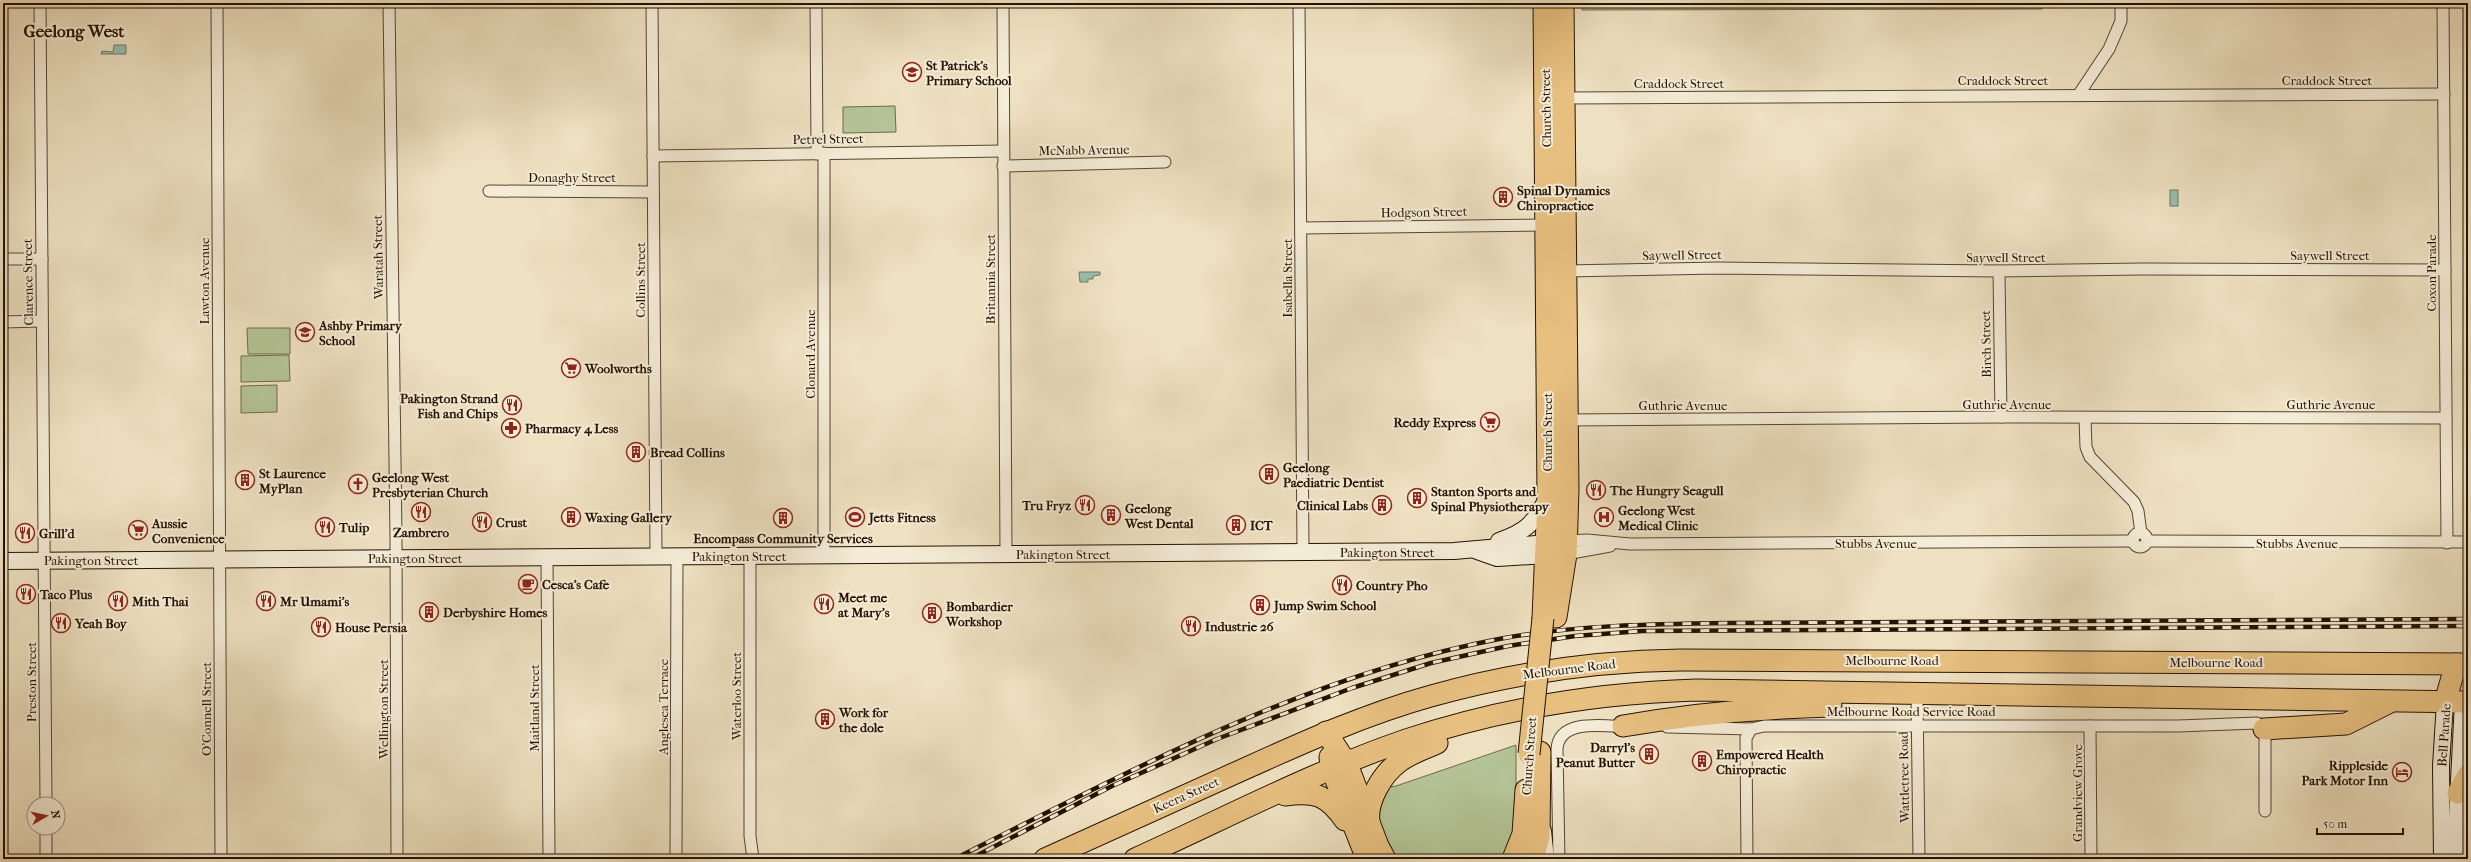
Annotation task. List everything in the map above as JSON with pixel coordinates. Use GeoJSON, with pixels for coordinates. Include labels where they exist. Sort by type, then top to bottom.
{"type":"FeatureCollection","features":[{"type":"Feature","properties":{"kind":"highway","name":"Church Street"},"geometry":{"type":"LineString","coordinates":[[1544,3],[1547,225],[1548,498],[1557,548]]}},
{"type":"Feature","properties":{"kind":"highway","name":"Church Street"},"geometry":{"type":"LineString","coordinates":[[1520,857],[1535,753],[1557,548],[1568,420],[1563,3]]}},
{"type":"Feature","properties":{"kind":"highway","name":"Melbourne Road"},"geometry":{"type":"LineString","coordinates":[[1326,732],[1407,703],[1484,683],[1543,671],[1626,662],[1744,660],[2462,664]]}},
{"type":"Feature","properties":{"kind":"highway","name":"Bell Parade"},"geometry":{"type":"LineString","coordinates":[[2459,702],[2462,664]]}},
{"type":"Feature","properties":{"kind":"highway"},"geometry":{"type":"LineString","coordinates":[[1135,859],[1339,767],[1406,740],[1507,713],[1565,702],[1650,692],[1710,690],[2459,702]]}},
{"type":"Feature","properties":{"kind":"highway"},"geometry":{"type":"LineString","coordinates":[[1623,726],[1670,719],[1789,707],[1838,705],[1917,694]]}},
{"type":"Feature","properties":{"kind":"highway"},"geometry":{"type":"LineString","coordinates":[[2264,729],[2346,724],[2392,701]]}},
{"type":"Feature","properties":{"kind":"highway"},"geometry":{"type":"LineString","coordinates":[[1369,823],[1368,812],[1371,799],[1397,763],[1409,755],[1507,713]]}},
{"type":"Feature","properties":{"kind":"highway"},"geometry":{"type":"LineString","coordinates":[[1326,732],[1339,767],[1363,853]]}},
{"type":"Feature","properties":{"kind":"highway","name":"Keera Street"},"geometry":{"type":"LineString","coordinates":[[1045,859],[1326,732]]}},
{"type":"Feature","properties":{"kind":"highway","name":"Church Street"},"geometry":{"type":"LineString","coordinates":[[1520,857],[1539,836],[1539,794],[1535,753]]}},
{"type":"Feature","properties":{"kind":"highway"},"geometry":{"type":"LineString","coordinates":[[1339,767],[1369,823],[1384,859]]}},
{"type":"Feature","properties":{"kind":"highway"},"geometry":{"type":"LineString","coordinates":[[1265,800],[1294,794],[1322,797],[1336,807],[1363,853]]}},
{"type":"Feature","properties":{"kind":"street","name":"Clarence Street"},"geometry":{"type":"LineString","coordinates":[[40,3],[45,560]]}},
{"type":"Feature","properties":{"kind":"street","name":"Lawton Avenue"},"geometry":{"type":"LineString","coordinates":[[216,3],[219,559]]}},
{"type":"Feature","properties":{"kind":"street","name":"Waratah Street"},"geometry":{"type":"LineString","coordinates":[[389,3],[396,558]]}},
{"type":"Feature","properties":{"kind":"street","name":"Collins Street"},"geometry":{"type":"LineString","coordinates":[[652,3],[656,556]]}},
{"type":"Feature","properties":{"kind":"street","name":"Clonard Avenue"},"geometry":{"type":"LineString","coordinates":[[816,3],[821,154],[824,555]]}},
{"type":"Feature","properties":{"kind":"street","name":"Britannia Street"},"geometry":{"type":"LineString","coordinates":[[1003,3],[1006,554]]}},
{"type":"Feature","properties":{"kind":"street","name":"Isabella Street"},"geometry":{"type":"LineString","coordinates":[[1300,3],[1303,552]]}},
{"type":"Feature","properties":{"kind":"street"},"geometry":{"type":"LineString","coordinates":[[2079,94],[2109,49],[2121,21],[2121,3]]}},
{"type":"Feature","properties":{"kind":"street","name":"Coxon Parade"},"geometry":{"type":"LineString","coordinates":[[2443,3],[2447,543]]}},
{"type":"Feature","properties":{"kind":"street","name":"Craddock Street"},"geometry":{"type":"LineString","coordinates":[[1563,98],[2079,94],[2444,94]]}},
{"type":"Feature","properties":{"kind":"street","name":"Petrel Street"},"geometry":{"type":"LineString","coordinates":[[653,156],[1003,151]]}},
{"type":"Feature","properties":{"kind":"street","name":"McNabb Avenue"},"geometry":{"type":"LineString","coordinates":[[1003,166],[1165,162]]}},
{"type":"Feature","properties":{"kind":"street","name":"Donaghy Street"},"geometry":{"type":"LineString","coordinates":[[490,191],[653,192]]}},
{"type":"Feature","properties":{"kind":"street","name":"Hodgson Street"},"geometry":{"type":"LineString","coordinates":[[1301,228],[1547,225]]}},
{"type":"Feature","properties":{"kind":"street"},"geometry":{"type":"LineString","coordinates":[[3,259],[42,259]]}},
{"type":"Feature","properties":{"kind":"street","name":"Saywell Street"},"geometry":{"type":"LineString","coordinates":[[1566,271],[1718,268],[1999,271],[2143,269],[2445,270]]}},
{"type":"Feature","properties":{"kind":"street","name":"Birch Street"},"geometry":{"type":"LineString","coordinates":[[1999,271],[2001,417]]}},
{"type":"Feature","properties":{"kind":"street"},"geometry":{"type":"LineString","coordinates":[[3,322],[42,321]]}},
{"type":"Feature","properties":{"kind":"street","name":"Guthrie Avenue"},"geometry":{"type":"LineString","coordinates":[[1568,420],[2001,417],[2446,418]]}},
{"type":"Feature","properties":{"kind":"street"},"geometry":{"type":"LineString","coordinates":[[2085,418],[2086,447],[2090,457],[2134,502],[2138,511],[2144,537]]}},
{"type":"Feature","properties":{"kind":"street"},"geometry":{"type":"LineString","coordinates":[[1476,550],[1526,529],[1533,522],[1548,498]]}},
{"type":"Feature","properties":{"kind":"street","name":"Stubbs Avenue"},"geometry":{"type":"LineString","coordinates":[[1557,548],[1587,540],[1619,544],[2133,541],[2136,534],[2144,537],[2447,543],[2468,542]]}},
{"type":"Feature","properties":{"kind":"street","name":"Pakington Street"},"geometry":{"type":"LineString","coordinates":[[3,560],[1476,550],[1497,558],[1557,548]]}},
{"type":"Feature","properties":{"kind":"street","name":"Anglesea Terrace"},"geometry":{"type":"LineString","coordinates":[[676,859],[677,556]]}},
{"type":"Feature","properties":{"kind":"street","name":"Waterloo Street"},"geometry":{"type":"LineString","coordinates":[[750,556],[750,836],[753,859]]}},
{"type":"Feature","properties":{"kind":"street","name":"Maitland Street"},"geometry":{"type":"LineString","coordinates":[[547,557],[549,859]]}},
{"type":"Feature","properties":{"kind":"street","name":"Wellington Street"},"geometry":{"type":"LineString","coordinates":[[396,558],[397,859]]}},
{"type":"Feature","properties":{"kind":"street","name":"O'Connell Street"},"geometry":{"type":"LineString","coordinates":[[219,559],[221,859]]}},
{"type":"Feature","properties":{"kind":"street","name":"Preston Street"},"geometry":{"type":"LineString","coordinates":[[45,560],[46,796]]}},
{"type":"Feature","properties":{"kind":"street","name":"Wattletree Road"},"geometry":{"type":"LineString","coordinates":[[1917,694],[1919,859]]}},
{"type":"Feature","properties":{"kind":"street","name":"Bell Parade"},"geometry":{"type":"LineString","coordinates":[[2455,859],[2463,784],[2459,702]]}},
{"type":"Feature","properties":{"kind":"street","name":"Bell Parade"},"geometry":{"type":"LineString","coordinates":[[2442,859],[2441,766],[2459,702]]}},
{"type":"Feature","properties":{"kind":"street","name":"Melbourne Road Service Road"},"geometry":{"type":"LineString","coordinates":[[1559,859],[1557,749],[1560,739],[1566,731],[1577,727],[1623,726],[1751,729],[1764,726],[1917,724],[2090,726],[2255,723],[2262,725],[2264,729]]}},
{"type":"Feature","properties":{"kind":"street","name":"Grandview Grove"},"geometry":{"type":"LineString","coordinates":[[2090,726],[2091,859]]}},
{"type":"Feature","properties":{"kind":"street"},"geometry":{"type":"LineString","coordinates":[[1747,859],[1746,738],[1751,729]]}},
{"type":"Feature","properties":{"kind":"street"},"geometry":{"type":"LineString","coordinates":[[2264,729],[2265,811]]}},
{"type":"Feature","properties":{"kind":"street"},"geometry":{"type":"LineString","coordinates":[[1539,794],[1546,859]]}},
{"type":"Feature","properties":{"kind":"street"},"geometry":{"type":"LineString","coordinates":[[46,836],[46,859]]}},
{"type":"Feature","properties":{"kind":"street","name":"Waterloo Street"},"geometry":{"type":"LineString","coordinates":[[747,859],[750,836]]}},
{"type":"Feature","properties":{"kind":"shaded area"},"geometry":{"type":"Polygon","coordinates":[[[1582,3],[2042,3],[2042,9],[1582,10],[1582,3]]]}},
{"type":"Feature","properties":{"kind":"shaded area"},"geometry":{"type":"Polygon","coordinates":[[[114,45],[126,45],[126,54],[101,54],[102,51],[113,52],[114,45]]]}},
{"type":"Feature","properties":{"kind":"shaded area"},"geometry":{"type":"Polygon","coordinates":[[[895,106],[896,132],[843,133],[843,107],[895,106]]]}},
{"type":"Feature","properties":{"kind":"shaded area"},"geometry":{"type":"Polygon","coordinates":[[[2170,190],[2178,190],[2178,206],[2170,206],[2170,190]]]}},
{"type":"Feature","properties":{"kind":"shaded area"},"geometry":{"type":"Polygon","coordinates":[[[1079,272],[1100,272],[1100,275],[1093,276],[1093,279],[1088,279],[1088,282],[1080,282],[1079,272]]]}},
{"type":"Feature","properties":{"kind":"shaded area"},"geometry":{"type":"Polygon","coordinates":[[[247,328],[290,328],[290,354],[248,354],[247,328]]]}},
{"type":"Feature","properties":{"kind":"shaded area"},"geometry":{"type":"Polygon","coordinates":[[[289,355],[290,381],[241,382],[241,356],[289,355]]]}},
{"type":"Feature","properties":{"kind":"shaded area"},"geometry":{"type":"Polygon","coordinates":[[[277,385],[277,412],[241,413],[241,386],[277,385]]]}},
{"type":"Feature","properties":{"kind":"shaded area"},"geometry":{"type":"Polygon","coordinates":[[[1516,745],[1516,803],[1512,841],[1501,859],[1394,859],[1374,813],[1384,788],[1396,786],[1516,745]]]}},
{"type":"Feature","properties":{"kind":"shaded area"},"geometry":{"type":"Polygon","coordinates":[[[2468,792],[2468,859],[2460,859],[2462,818],[2468,792]]]}},
{"type":"Feature","properties":{"kind":"railway"},"geometry":{"type":"LineString","coordinates":[[954,859],[1152,761],[1219,730],[1287,702],[1356,677],[1427,656],[1499,639],[1528,634],[1614,626],[1700,623],[2468,619]]}},
{"type":"Feature","properties":{"kind":"railway"},"geometry":{"type":"LineString","coordinates":[[970,859],[1112,786],[1217,739],[1352,688],[1431,663],[1508,646],[1575,636],[1642,631],[2468,626]]}},
{"type":"Feature","properties":{"kind":"place","name":"St Patrick's Primary School"},"geometry":{"type":"Point","coordinates":[912,72]}},
{"type":"Feature","properties":{"kind":"place","name":"Spinal Dynamics Chiropractice"},"geometry":{"type":"Point","coordinates":[1503,197]}},
{"type":"Feature","properties":{"kind":"place","name":"Ashby Primary School"},"geometry":{"type":"Point","coordinates":[305,332]}},
{"type":"Feature","properties":{"kind":"place","name":"Woolworths"},"geometry":{"type":"Point","coordinates":[571,368]}},
{"type":"Feature","properties":{"kind":"place","name":"Pakington Strand Fish and Chips"},"geometry":{"type":"Point","coordinates":[512,405]}},
{"type":"Feature","properties":{"kind":"place","name":"Reddy Express"},"geometry":{"type":"Point","coordinates":[1490,422]}},
{"type":"Feature","properties":{"kind":"place","name":"Pharmacy 4 Less"},"geometry":{"type":"Point","coordinates":[511,428]}},
{"type":"Feature","properties":{"kind":"place","name":"Bread Collins"},"geometry":{"type":"Point","coordinates":[636,452]}},
{"type":"Feature","properties":{"kind":"place","name":"Geelong Paediatric Dentist"},"geometry":{"type":"Point","coordinates":[1269,474]}},
{"type":"Feature","properties":{"kind":"place","name":"St Laurence MyPlan"},"geometry":{"type":"Point","coordinates":[245,480]}},
{"type":"Feature","properties":{"kind":"place","name":"Geelong West Presbyterian Church"},"geometry":{"type":"Point","coordinates":[358,484]}},
{"type":"Feature","properties":{"kind":"place","name":"The Hungry Seagull"},"geometry":{"type":"Point","coordinates":[1596,490]}},
{"type":"Feature","properties":{"kind":"place","name":"Stanton Sports and Spinal Physiotherapy"},"geometry":{"type":"Point","coordinates":[1417,498]}},
{"type":"Feature","properties":{"kind":"place","name":"Tru Fryz"},"geometry":{"type":"Point","coordinates":[1085,505]}},
{"type":"Feature","properties":{"kind":"place","name":"Clinical Labs"},"geometry":{"type":"Point","coordinates":[1382,505]}},
{"type":"Feature","properties":{"kind":"place","name":"Zambrero"},"geometry":{"type":"Point","coordinates":[421,512]}},
{"type":"Feature","properties":{"kind":"place","name":"Geelong West Dental"},"geometry":{"type":"Point","coordinates":[1111,515]}},
{"type":"Feature","properties":{"kind":"place","name":"Waxing Gallery"},"geometry":{"type":"Point","coordinates":[571,517]}},
{"type":"Feature","properties":{"kind":"place","name":"Jetts Fitness"},"geometry":{"type":"Point","coordinates":[855,517]}},
{"type":"Feature","properties":{"kind":"place","name":"Geelong West Medical Clinic"},"geometry":{"type":"Point","coordinates":[1604,517]}},
{"type":"Feature","properties":{"kind":"place","name":"Encompass Community Services"},"geometry":{"type":"Point","coordinates":[783,518]}},
{"type":"Feature","properties":{"kind":"place","name":"Crust"},"geometry":{"type":"Point","coordinates":[482,522]}},
{"type":"Feature","properties":{"kind":"place","name":"ICT"},"geometry":{"type":"Point","coordinates":[1236,525]}},
{"type":"Feature","properties":{"kind":"place","name":"Tulip"},"geometry":{"type":"Point","coordinates":[325,527]}},
{"type":"Feature","properties":{"kind":"place","name":"Aussie Convenience"},"geometry":{"type":"Point","coordinates":[138,530]}},
{"type":"Feature","properties":{"kind":"place","name":"Grill'd"},"geometry":{"type":"Point","coordinates":[25,533]}},
{"type":"Feature","properties":{"kind":"place","name":"Cesca's Cafe"},"geometry":{"type":"Point","coordinates":[528,584]}},
{"type":"Feature","properties":{"kind":"place","name":"Country Pho"},"geometry":{"type":"Point","coordinates":[1342,585]}},
{"type":"Feature","properties":{"kind":"place","name":"Taco Plus"},"geometry":{"type":"Point","coordinates":[26,594]}},
{"type":"Feature","properties":{"kind":"place","name":"Mith Thai"},"geometry":{"type":"Point","coordinates":[118,601]}},
{"type":"Feature","properties":{"kind":"place","name":"Mr Umami's"},"geometry":{"type":"Point","coordinates":[266,601]}},
{"type":"Feature","properties":{"kind":"place","name":"Meet me at Mary's"},"geometry":{"type":"Point","coordinates":[824,604]}},
{"type":"Feature","properties":{"kind":"place","name":"Jump Swim School"},"geometry":{"type":"Point","coordinates":[1260,605]}},
{"type":"Feature","properties":{"kind":"place","name":"Derbyshire Homes"},"geometry":{"type":"Point","coordinates":[429,612]}},
{"type":"Feature","properties":{"kind":"place","name":"Bombardier Workshop"},"geometry":{"type":"Point","coordinates":[932,613]}},
{"type":"Feature","properties":{"kind":"place","name":"Yeah Boy"},"geometry":{"type":"Point","coordinates":[61,623]}},
{"type":"Feature","properties":{"kind":"place","name":"Industrie 26"},"geometry":{"type":"Point","coordinates":[1191,626]}},
{"type":"Feature","properties":{"kind":"place","name":"House Persia"},"geometry":{"type":"Point","coordinates":[321,627]}},
{"type":"Feature","properties":{"kind":"place","name":"Work for the dole"},"geometry":{"type":"Point","coordinates":[825,719]}},
{"type":"Feature","properties":{"kind":"place","name":"Darryl's Peanut Butter"},"geometry":{"type":"Point","coordinates":[1649,754]}},
{"type":"Feature","properties":{"kind":"place","name":"Empowered Health Chiropractic"},"geometry":{"type":"Point","coordinates":[1702,761]}},
{"type":"Feature","properties":{"kind":"place","name":"Rippleside Park Motor Inn"},"geometry":{"type":"Point","coordinates":[2402,772]}},
{"type":"Feature","properties":{"kind":"district","name":"Geelong West"},"geometry":{"type":"Point","coordinates":[74,31]}}]}
